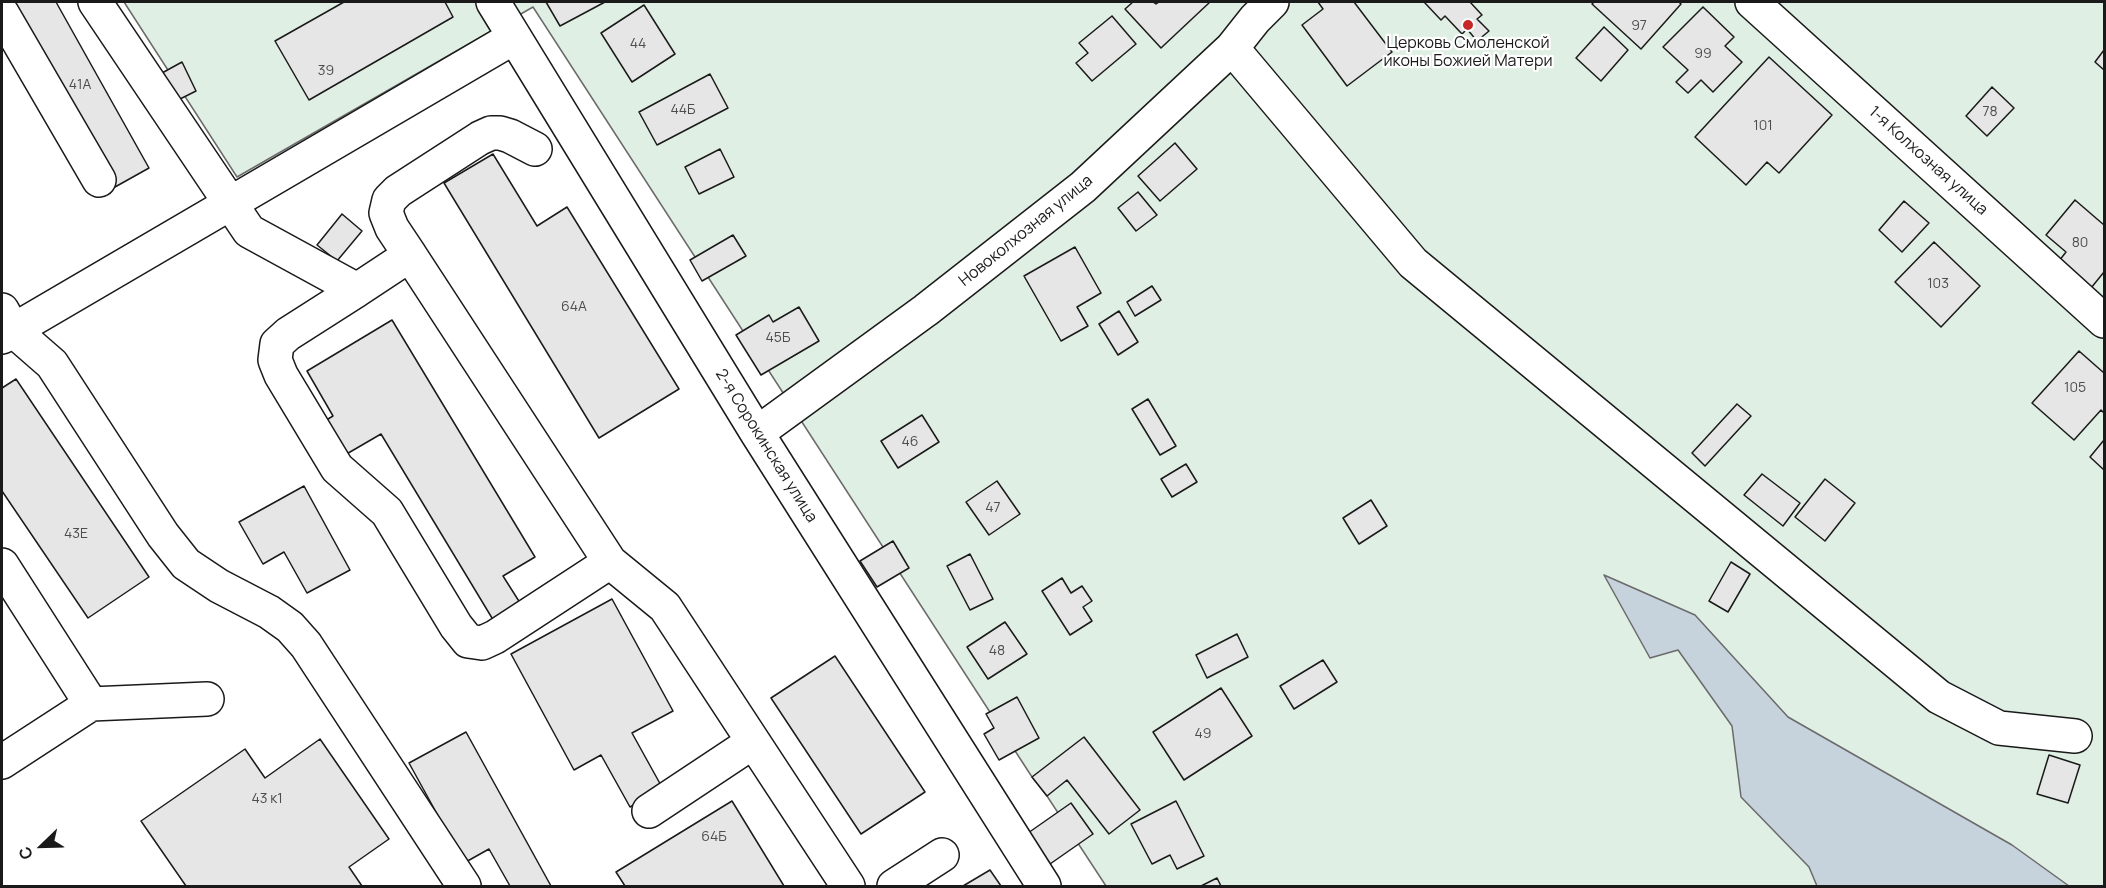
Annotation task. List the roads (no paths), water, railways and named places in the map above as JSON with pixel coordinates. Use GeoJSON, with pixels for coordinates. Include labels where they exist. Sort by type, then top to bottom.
{"type":"FeatureCollection","features":[{"type":"Feature","properties":{"kind":"street"},"geometry":{"type":"LineString","coordinates":[[95,2],[249,231],[357,290]]}},
{"type":"Feature","properties":{"kind":"street","name":"2-я Сорокинская улица"},"geometry":{"type":"LineString","coordinates":[[493,2],[757,433],[1044,886]]}},
{"type":"Feature","properties":{"kind":"street","name":"Новоколхозная улица"},"geometry":{"type":"LineString","coordinates":[[757,433],[926,310],[1083,187],[1232,48],[1272,2]]}},
{"type":"Feature","properties":{"kind":"street","name":"1-я Колхозная улица"},"geometry":{"type":"LineString","coordinates":[[1752,2],[2104,321]]}},
{"type":"Feature","properties":{"kind":"street"},"geometry":{"type":"LineString","coordinates":[[2,13],[99,180]]}},
{"type":"Feature","properties":{"kind":"street"},"geometry":{"type":"LineString","coordinates":[[464,886],[306,645],[290,627],[269,612],[219,586],[186,564],[163,536],[51,364],[5,326],[229,202],[513,38]]}},
{"type":"Feature","properties":{"kind":"street"},"geometry":{"type":"LineString","coordinates":[[1232,48],[1413,263],[1939,697],[1999,728],[2075,736]]}},
{"type":"Feature","properties":{"kind":"street"},"geometry":{"type":"LineString","coordinates":[[535,149],[500,133],[491,133],[480,138],[398,191],[389,201],[386,213],[392,228],[610,562],[665,607],[848,886]]}},
{"type":"Feature","properties":{"kind":"street"},"geometry":{"type":"LineString","coordinates":[[410,255],[288,334],[277,344],[275,360],[281,375],[337,468],[387,512],[456,626],[468,641],[482,643],[495,637],[610,562]]}},
{"type":"Feature","properties":{"kind":"street"},"geometry":{"type":"LineString","coordinates":[[2,564],[91,704]]}},
{"type":"Feature","properties":{"kind":"street"},"geometry":{"type":"LineString","coordinates":[[2,762],[91,704],[207,699]]}},
{"type":"Feature","properties":{"kind":"street"},"geometry":{"type":"LineString","coordinates":[[649,811],[753,742]]}},
{"type":"Feature","properties":{"kind":"street"},"geometry":{"type":"LineString","coordinates":[[894,886],[942,855]]}},
{"type":"Feature","properties":{"kind":"place","name":"Церковь Смоленской иконы Божией Матери"},"geometry":{"type":"Point","coordinates":[1468,25]}}]}
